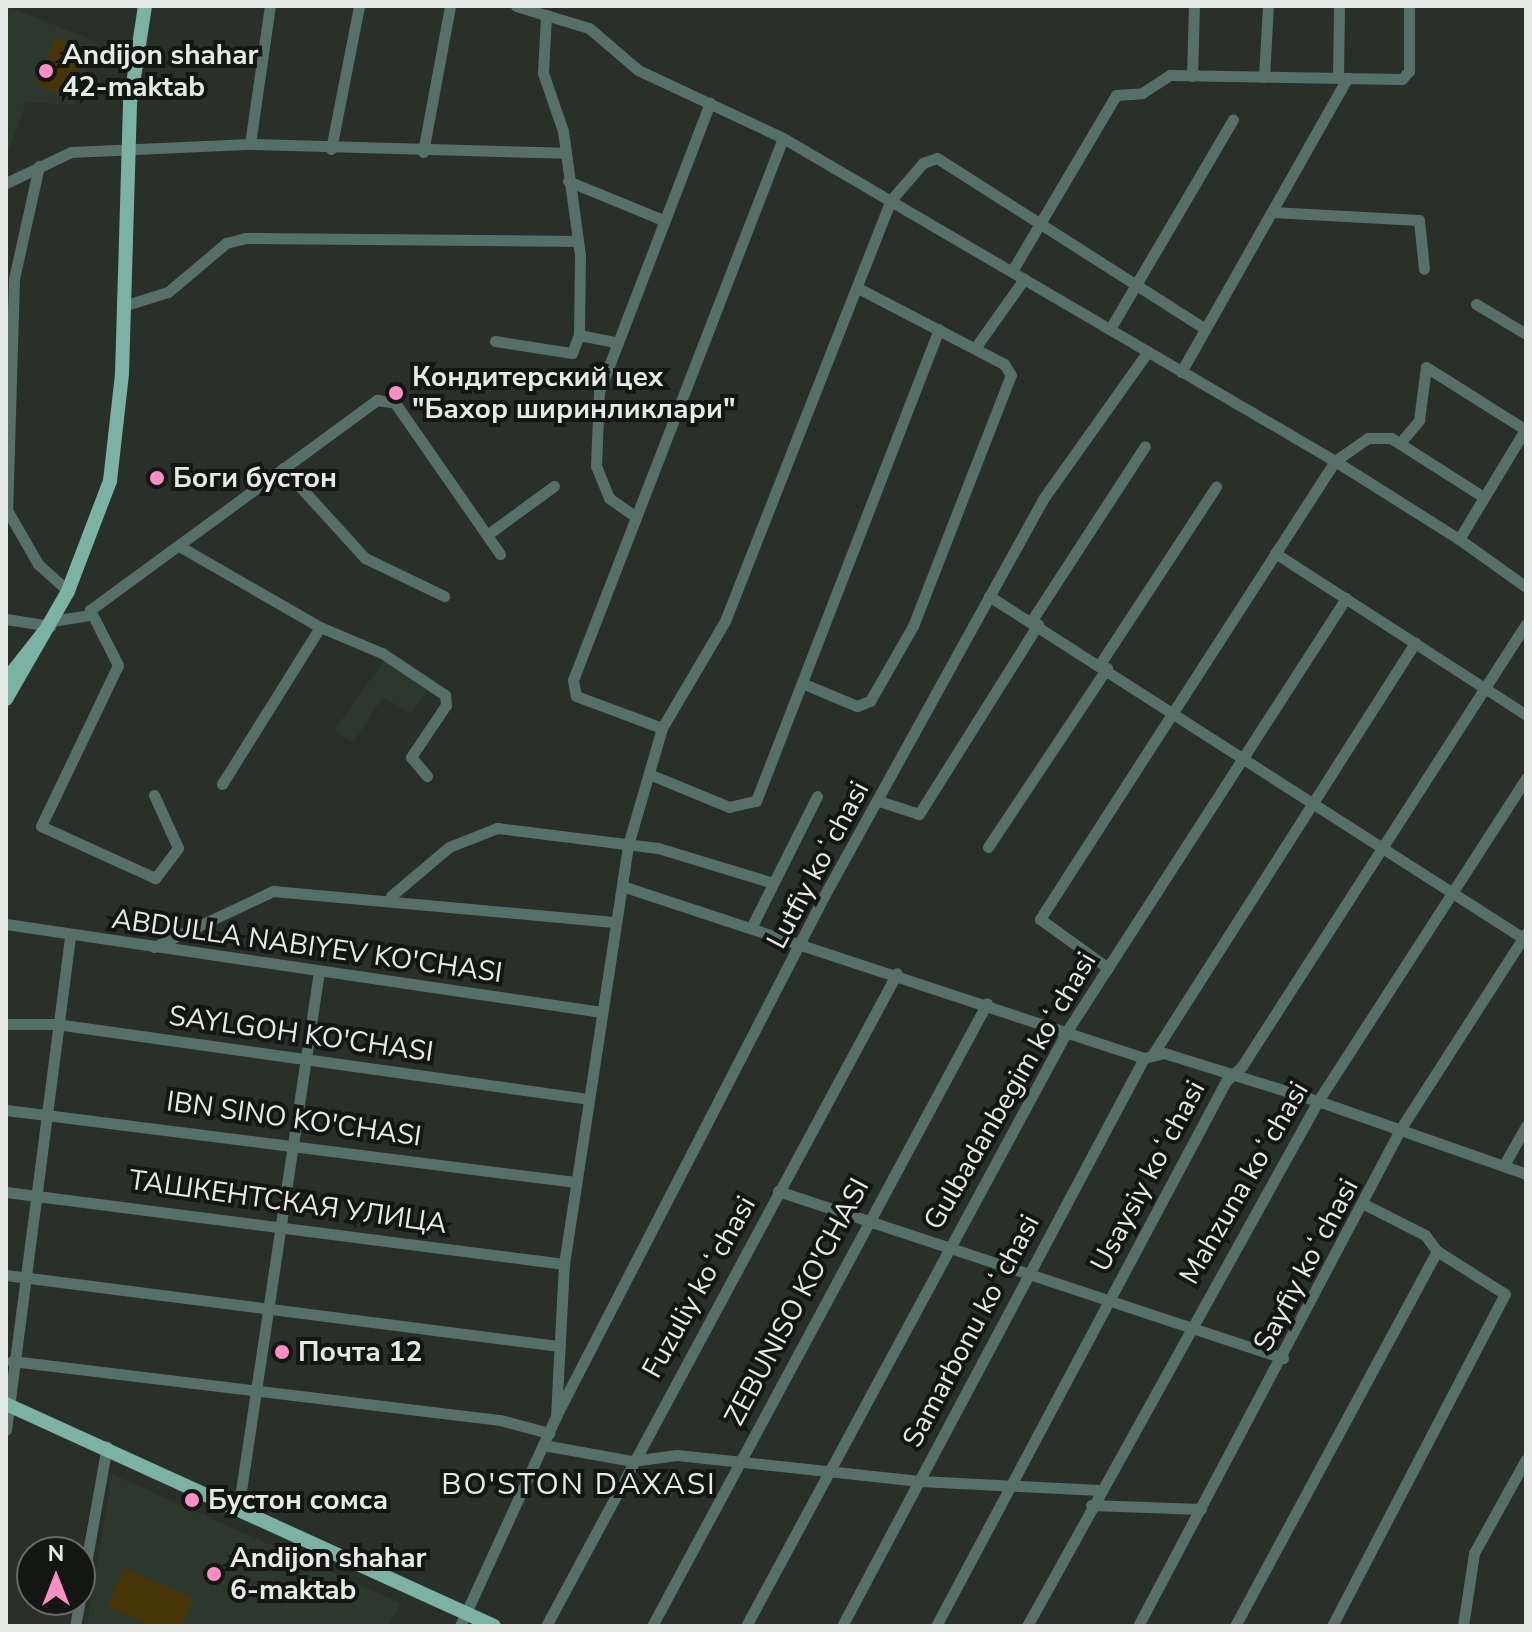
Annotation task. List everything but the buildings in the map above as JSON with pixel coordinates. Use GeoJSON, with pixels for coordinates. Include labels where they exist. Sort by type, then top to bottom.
{"type":"FeatureCollection","features":[{"type":"Feature","properties":{"kind":"main road"},"geometry":{"type":"LineString","coordinates":[[6,699],[68,591],[110,481],[123,306],[128,149],[145,6]]}},
{"type":"Feature","properties":{"kind":"main road"},"geometry":{"type":"LineString","coordinates":[[6,680],[51,624]]}},
{"type":"Feature","properties":{"kind":"main road"},"geometry":{"type":"LineString","coordinates":[[8,1405],[239,1504],[465,1620],[494,1626]]}},
{"type":"Feature","properties":{"kind":"street"},"geometry":{"type":"LineString","coordinates":[[250,144],[270,6]]}},
{"type":"Feature","properties":{"kind":"street"},"geometry":{"type":"LineString","coordinates":[[331,149],[359,6]]}},
{"type":"Feature","properties":{"kind":"street"},"geometry":{"type":"LineString","coordinates":[[423,152],[450,6]]}},
{"type":"Feature","properties":{"kind":"street"},"geometry":{"type":"LineString","coordinates":[[516,6],[589,28],[638,70],[783,138],[891,200],[1335,461],[1459,539],[1526,587]]}},
{"type":"Feature","properties":{"kind":"street"},"geometry":{"type":"LineString","coordinates":[[1192,76],[1194,6]]}},
{"type":"Feature","properties":{"kind":"street"},"geometry":{"type":"LineString","coordinates":[[1264,77],[1268,6]]}},
{"type":"Feature","properties":{"kind":"street"},"geometry":{"type":"LineString","coordinates":[[1181,372],[1272,212],[1342,78],[1339,6]]}},
{"type":"Feature","properties":{"kind":"street"},"geometry":{"type":"LineString","coordinates":[[1012,271],[1116,95],[1142,93],[1170,75],[1407,77],[1409,6]]}},
{"type":"Feature","properties":{"kind":"street"},"geometry":{"type":"LineString","coordinates":[[495,341],[572,353],[579,335],[578,241],[564,153],[543,73],[546,15]]}},
{"type":"Feature","properties":{"kind":"street"},"geometry":{"type":"LineString","coordinates":[[636,517],[609,498],[596,466],[599,392],[614,342],[710,103]]}},
{"type":"Feature","properties":{"kind":"street"},"geometry":{"type":"LineString","coordinates":[[1110,329],[1233,119]]}},
{"type":"Feature","properties":{"kind":"street"},"geometry":{"type":"LineString","coordinates":[[662,728],[572,689],[783,138]]}},
{"type":"Feature","properties":{"kind":"street"},"geometry":{"type":"LineString","coordinates":[[6,183],[71,152],[250,144],[423,152],[564,153]]}},
{"type":"Feature","properties":{"kind":"street"},"geometry":{"type":"LineString","coordinates":[[465,1620],[556,1416],[564,1264],[614,922],[628,845],[662,728],[725,621],[891,200],[923,163],[937,158],[1135,288],[1205,329]]}},
{"type":"Feature","properties":{"kind":"street"},"geometry":{"type":"LineString","coordinates":[[39,165],[10,279],[9,527],[68,591]]}},
{"type":"Feature","properties":{"kind":"street"},"geometry":{"type":"LineString","coordinates":[[568,181],[663,220]]}},
{"type":"Feature","properties":{"kind":"street"},"geometry":{"type":"LineString","coordinates":[[1272,212],[1419,220],[1424,269]]}},
{"type":"Feature","properties":{"kind":"street"},"geometry":{"type":"LineString","coordinates":[[123,306],[168,292],[226,243],[246,238],[578,241]]}},
{"type":"Feature","properties":{"kind":"street"},"geometry":{"type":"LineString","coordinates":[[975,348],[1024,279]]}},
{"type":"Feature","properties":{"kind":"street"},"geometry":{"type":"LineString","coordinates":[[804,684],[864,706],[913,626],[1011,375],[975,348],[858,288]]}},
{"type":"Feature","properties":{"kind":"street"},"geometry":{"type":"LineString","coordinates":[[1476,304],[1526,334]]}},
{"type":"Feature","properties":{"kind":"street"},"geometry":{"type":"LineString","coordinates":[[649,774],[729,807],[751,807],[804,684],[939,329]]}},
{"type":"Feature","properties":{"kind":"street"},"geometry":{"type":"LineString","coordinates":[[579,335],[614,342]]}},
{"type":"Feature","properties":{"kind":"street","name":"Lutfiy koʻchasi"},"geometry":{"type":"LineString","coordinates":[[556,1416],[804,941],[989,596],[1043,499],[1148,351]]}},
{"type":"Feature","properties":{"kind":"street"},"geometry":{"type":"LineString","coordinates":[[1400,443],[1419,420],[1426,367],[1526,429],[1482,496],[1459,539]]}},
{"type":"Feature","properties":{"kind":"street"},"geometry":{"type":"LineString","coordinates":[[6,619],[51,624],[91,615],[283,468],[387,399],[500,554]]}},
{"type":"Feature","properties":{"kind":"street"},"geometry":{"type":"LineString","coordinates":[[1108,968],[1040,921],[1335,461],[1375,436],[1400,443],[1482,496]]}},
{"type":"Feature","properties":{"kind":"street"},"geometry":{"type":"LineString","coordinates":[[879,801],[919,814],[1145,446]]}},
{"type":"Feature","properties":{"kind":"street"},"geometry":{"type":"LineString","coordinates":[[283,468],[365,558],[444,596]]}},
{"type":"Feature","properties":{"kind":"street"},"geometry":{"type":"LineString","coordinates":[[487,535],[554,486]]}},
{"type":"Feature","properties":{"kind":"street"},"geometry":{"type":"LineString","coordinates":[[988,847],[1216,487]]}},
{"type":"Feature","properties":{"kind":"street"},"geometry":{"type":"LineString","coordinates":[[179,546],[320,627],[382,653],[445,695],[446,705],[411,757],[427,776]]}},
{"type":"Feature","properties":{"kind":"street"},"geometry":{"type":"LineString","coordinates":[[1275,553],[1526,715]]}},
{"type":"Feature","properties":{"kind":"street"},"geometry":{"type":"LineString","coordinates":[[989,596],[1035,622],[1525,937]]}},
{"type":"Feature","properties":{"kind":"street","name":"Gulbadanbegim koʻchasi"},"geometry":{"type":"LineString","coordinates":[[746,1626],[1067,1031],[1346,598]]}},
{"type":"Feature","properties":{"kind":"street"},"geometry":{"type":"LineString","coordinates":[[91,615],[118,665],[40,823],[155,878],[178,848],[154,795]]}},
{"type":"Feature","properties":{"kind":"street","name":"Usaysiy koʻchasi"},"geometry":{"type":"LineString","coordinates":[[936,1626],[1233,1074],[1526,624]]}},
{"type":"Feature","properties":{"kind":"street"},"geometry":{"type":"LineString","coordinates":[[222,784],[320,627]]}},
{"type":"Feature","properties":{"kind":"street","name":"Samarbonu koʻchasi"},"geometry":{"type":"LineString","coordinates":[[842,1626],[1028,1272],[1149,1056],[1415,642]]}},
{"type":"Feature","properties":{"kind":"street","name":"Mahzuna koʻchasi"},"geometry":{"type":"LineString","coordinates":[[1027,1626],[1191,1323],[1318,1101],[1526,778]]}},
{"type":"Feature","properties":{"kind":"street"},"geometry":{"type":"LineString","coordinates":[[753,924],[770,882],[817,796]]}},
{"type":"Feature","properties":{"kind":"street"},"geometry":{"type":"LineString","coordinates":[[391,896],[449,847],[497,828],[628,845],[770,882]]}},
{"type":"Feature","properties":{"kind":"street"},"geometry":{"type":"LineString","coordinates":[[622,886],[753,924],[1067,1031],[1149,1056],[1233,1074],[1318,1101],[1526,1174]]}},
{"type":"Feature","properties":{"kind":"street"},"geometry":{"type":"LineString","coordinates":[[153,947],[273,891],[391,896],[614,922]]}},
{"type":"Feature","properties":{"kind":"street","name":"ABDULLA NABIYEV KO'CHASI"},"geometry":{"type":"LineString","coordinates":[[6,924],[70,936],[602,1012]]}},
{"type":"Feature","properties":{"kind":"street"},"geometry":{"type":"LineString","coordinates":[[6,1430],[12,1361],[38,1192],[56,1024],[70,936]]}},
{"type":"Feature","properties":{"kind":"street","name":"Sayfiy koʻchasi"},"geometry":{"type":"LineString","coordinates":[[1138,1626],[1366,1205],[1401,1128],[1525,937]]}},
{"type":"Feature","properties":{"kind":"street"},"geometry":{"type":"LineString","coordinates":[[239,1504],[261,1391],[319,971]]}},
{"type":"Feature","properties":{"kind":"street","name":"Fuzuliy koʻchasi"},"geometry":{"type":"LineString","coordinates":[[546,1626],[897,973]]}},
{"type":"Feature","properties":{"kind":"street","name":"ZEBUNISO KO'CHASI"},"geometry":{"type":"LineString","coordinates":[[652,1626],[867,1220],[987,1003]]}},
{"type":"Feature","properties":{"kind":"street","name":"SAYLGOH KO'CHASI"},"geometry":{"type":"LineString","coordinates":[[6,1024],[56,1024],[588,1099]]}},
{"type":"Feature","properties":{"kind":"street","name":"IBN SINO KO'CHASI"},"geometry":{"type":"LineString","coordinates":[[6,1110],[48,1110],[575,1182]]}},
{"type":"Feature","properties":{"kind":"street"},"geometry":{"type":"LineString","coordinates":[[1504,1165],[1526,1126]]}},
{"type":"Feature","properties":{"kind":"street"},"geometry":{"type":"LineString","coordinates":[[778,1191],[1191,1323],[1283,1358]]}},
{"type":"Feature","properties":{"kind":"street","name":"ТАШКЕНТСКАЯ УЛИЦА"},"geometry":{"type":"LineString","coordinates":[[6,1192],[38,1192],[564,1264]]}},
{"type":"Feature","properties":{"kind":"street"},"geometry":{"type":"LineString","coordinates":[[1332,1626],[1505,1298],[1498,1284],[1437,1251],[1425,1235],[1366,1205]]}},
{"type":"Feature","properties":{"kind":"street"},"geometry":{"type":"LineString","coordinates":[[1235,1626],[1437,1251]]}},
{"type":"Feature","properties":{"kind":"street"},"geometry":{"type":"LineString","coordinates":[[6,1275],[26,1275],[559,1346]]}},
{"type":"Feature","properties":{"kind":"street"},"geometry":{"type":"LineString","coordinates":[[12,1361],[261,1391],[549,1433]]}},
{"type":"Feature","properties":{"kind":"street"},"geometry":{"type":"LineString","coordinates":[[543,1445],[632,1461],[677,1455],[738,1465],[920,1481],[1011,1488],[1099,1490]]}},
{"type":"Feature","properties":{"kind":"street"},"geometry":{"type":"LineString","coordinates":[[91,1536],[107,1446]]}},
{"type":"Feature","properties":{"kind":"street"},"geometry":{"type":"LineString","coordinates":[[1463,1626],[1474,1553],[1526,1459]]}},
{"type":"Feature","properties":{"kind":"street"},"geometry":{"type":"LineString","coordinates":[[1091,1505],[1201,1509]]}},
{"type":"Feature","properties":{"kind":"shaded area","name":"Andijon shahar 42-maktab"},"geometry":{"type":"Polygon","coordinates":[[[6,6],[98,42],[73,105],[26,102],[6,158],[6,6]]]}},
{"type":"Feature","properties":{"kind":"shaded area"},"geometry":{"type":"Polygon","coordinates":[[[55,37],[87,49],[68,97],[37,85],[55,37]]]}},
{"type":"Feature","properties":{"kind":"shaded area"},"geometry":{"type":"Polygon","coordinates":[[[384,661],[428,689],[411,714],[383,697],[353,743],[334,730],[384,661]]]}},
{"type":"Feature","properties":{"kind":"shaded area","name":"Andijon shahar 6-maktab"},"geometry":{"type":"Polygon","coordinates":[[[112,1474],[400,1603],[389,1626],[87,1626],[89,1616],[96,1616],[96,1571],[112,1474]]]}},
{"type":"Feature","properties":{"kind":"shaded area"},"geometry":{"type":"Polygon","coordinates":[[[124,1568],[193,1598],[181,1626],[153,1626],[107,1606],[124,1568]]]}},
{"type":"Feature","properties":{"kind":"place","name":"Andijon shahar 42-maktab"},"geometry":{"type":"Point","coordinates":[46,71]}},
{"type":"Feature","properties":{"kind":"place","name":"Кондитерский цех \"Бахор ширинликлари\""},"geometry":{"type":"Point","coordinates":[396,393]}},
{"type":"Feature","properties":{"kind":"place","name":"Боги бустон"},"geometry":{"type":"Point","coordinates":[157,478]}},
{"type":"Feature","properties":{"kind":"place","name":"Почта 12"},"geometry":{"type":"Point","coordinates":[282,1352]}},
{"type":"Feature","properties":{"kind":"place","name":"Бустон сомса"},"geometry":{"type":"Point","coordinates":[192,1500]}},
{"type":"Feature","properties":{"kind":"place","name":"Andijon shahar 6-maktab"},"geometry":{"type":"Point","coordinates":[214,1574]}},
{"type":"Feature","properties":{"kind":"district","name":"BO'STON DAXASI"},"geometry":{"type":"Point","coordinates":[579,1485]}}]}
